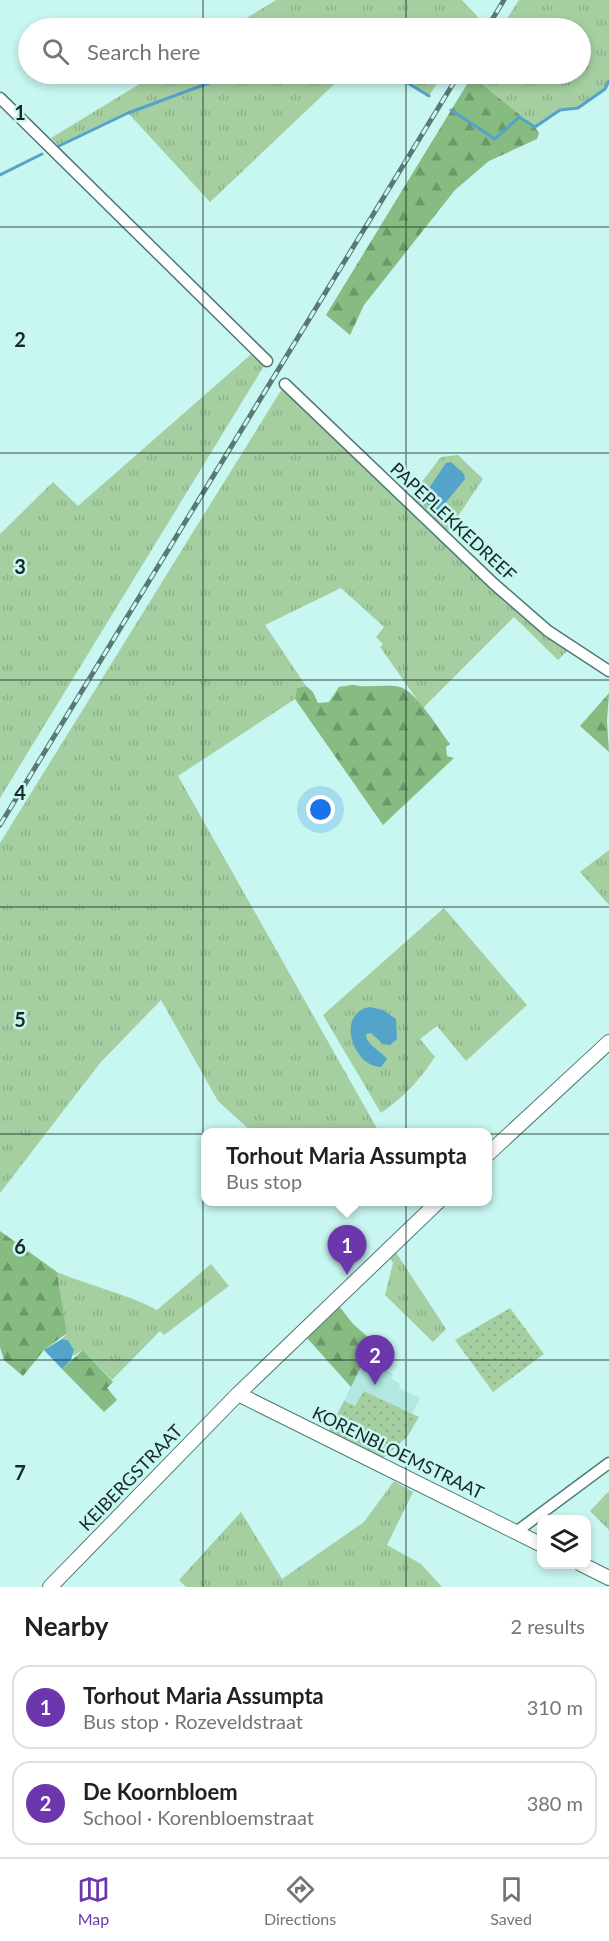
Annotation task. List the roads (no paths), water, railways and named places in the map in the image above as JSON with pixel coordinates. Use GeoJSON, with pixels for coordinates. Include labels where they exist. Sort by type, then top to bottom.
{"type":"FeatureCollection","features":[{"type":"Feature","properties":{"kind":"street"},"geometry":{"type":"LineString","coordinates":[[0,98],[267,361]]}},
{"type":"Feature","properties":{"kind":"street","name":"PAPEPLEKKEDREEF"},"geometry":{"type":"LineString","coordinates":[[285,384],[494,584],[548,631],[609,671]]}},
{"type":"Feature","properties":{"kind":"street"},"geometry":{"type":"LineString","coordinates":[[492,1150],[606,1049]]}},
{"type":"Feature","properties":{"kind":"street","name":"KEIBERGSTRAAT"},"geometry":{"type":"LineString","coordinates":[[50,1587],[238,1394],[434,1206]]}},
{"type":"Feature","properties":{"kind":"street","name":"KORENBLOEMSTRAAT"},"geometry":{"type":"LineString","coordinates":[[238,1394],[537,1542]]}},
{"type":"Feature","properties":{"kind":"street"},"geometry":{"type":"LineString","coordinates":[[516,1532],[609,1463]]}},
{"type":"Feature","properties":{"kind":"street"},"geometry":{"type":"LineString","coordinates":[[591,1569],[609,1578]]}},
{"type":"Feature","properties":{"kind":"waterway"},"geometry":{"type":"LineString","coordinates":[[451,110],[495,139],[519,117],[535,127],[560,110],[578,108],[605,89],[609,81]]}},
{"type":"Feature","properties":{"kind":"waterway"},"geometry":{"type":"LineString","coordinates":[[59,146],[128,113],[206,84]]}},
{"type":"Feature","properties":{"kind":"waterway"},"geometry":{"type":"LineString","coordinates":[[409,84],[429,96]]}},
{"type":"Feature","properties":{"kind":"waterway"},"geometry":{"type":"LineString","coordinates":[[0,175],[42,154]]}},
{"type":"Feature","properties":{"kind":"railway"},"geometry":{"type":"LineString","coordinates":[[493,18],[504,0]]}},
{"type":"Feature","properties":{"kind":"railway"},"geometry":{"type":"LineString","coordinates":[[0,825],[453,84]]}},
{"type":"Feature","properties":{"kind":"place","name":"Torhout Maria Assumpta"},"geometry":{"type":"Point","coordinates":[347,1275]}},
{"type":"Feature","properties":{"kind":"place","name":"De Koornbloem"},"geometry":{"type":"Point","coordinates":[375,1385]}}]}
